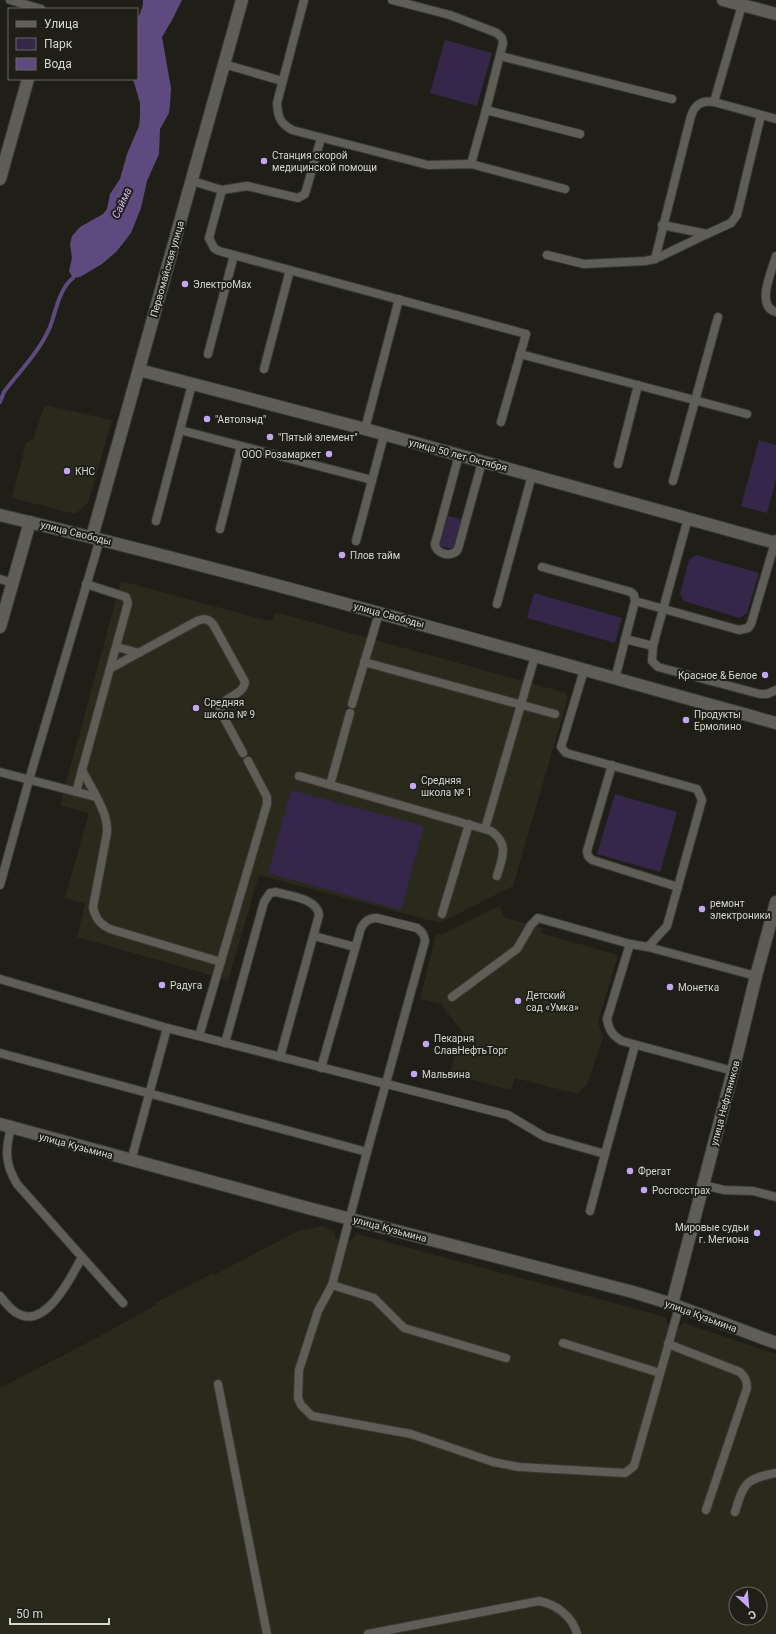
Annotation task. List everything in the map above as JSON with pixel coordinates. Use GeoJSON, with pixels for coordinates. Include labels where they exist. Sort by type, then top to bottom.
{"type":"FeatureCollection","features":[{"type":"Feature","properties":{"kind":"street","name":"Первомайская улица"},"geometry":{"type":"LineString","coordinates":[[96,538],[139,370],[242,0]]}},
{"type":"Feature","properties":{"kind":"street"},"geometry":{"type":"LineString","coordinates":[[723,0],[776,14]]}},
{"type":"Feature","properties":{"kind":"street"},"geometry":{"type":"LineString","coordinates":[[0,174],[28,80]]}},
{"type":"Feature","properties":{"kind":"street","name":"улица 50 лет Октября"},"geometry":{"type":"LineString","coordinates":[[139,370],[365,429],[776,541]]}},
{"type":"Feature","properties":{"kind":"street","name":"улица Свободы"},"geometry":{"type":"LineString","coordinates":[[0,515],[96,538],[379,613],[776,723]]}},
{"type":"Feature","properties":{"kind":"street"},"geometry":{"type":"LineString","coordinates":[[0,627],[30,522]]}},
{"type":"Feature","properties":{"kind":"street","name":"улица Нефтяников"},"geometry":{"type":"LineString","coordinates":[[675,1306],[703,1185],[734,1071],[756,976],[776,902]]}},
{"type":"Feature","properties":{"kind":"street","name":"улица Кузьмина"},"geometry":{"type":"LineString","coordinates":[[6,1126],[131,1161],[632,1292],[776,1343]]}},
{"type":"Feature","properties":{"kind":"lane"},"geometry":{"type":"LineString","coordinates":[[10,0],[38,8]]}},
{"type":"Feature","properties":{"kind":"lane"},"geometry":{"type":"LineString","coordinates":[[304,0],[277,103],[278,115],[284,125],[292,130],[428,165],[471,164],[565,189]]}},
{"type":"Feature","properties":{"kind":"lane"},"geometry":{"type":"LineString","coordinates":[[392,0],[450,15],[497,33],[502,38],[503,44],[471,164]]}},
{"type":"Feature","properties":{"kind":"lane"},"geometry":{"type":"LineString","coordinates":[[714,102],[742,5]]}},
{"type":"Feature","properties":{"kind":"lane"},"geometry":{"type":"LineString","coordinates":[[500,56],[672,99]]}},
{"type":"Feature","properties":{"kind":"lane"},"geometry":{"type":"LineString","coordinates":[[224,64],[282,81]]}},
{"type":"Feature","properties":{"kind":"lane"},"geometry":{"type":"LineString","coordinates":[[655,259],[662,225],[694,108],[702,102],[714,102],[776,119]]}},
{"type":"Feature","properties":{"kind":"lane"},"geometry":{"type":"LineString","coordinates":[[486,110],[580,134]]}},
{"type":"Feature","properties":{"kind":"lane"},"geometry":{"type":"LineString","coordinates":[[547,255],[584,264],[644,261],[655,259],[731,223],[736,215],[761,115]]}},
{"type":"Feature","properties":{"kind":"lane"},"geometry":{"type":"LineString","coordinates":[[192,181],[222,190],[247,186],[298,198],[305,194],[321,138]]}},
{"type":"Feature","properties":{"kind":"lane"},"geometry":{"type":"LineString","coordinates":[[222,190],[209,238],[214,248],[234,255],[526,334],[501,422]]}},
{"type":"Feature","properties":{"kind":"lane"},"geometry":{"type":"LineString","coordinates":[[662,225],[707,234]]}},
{"type":"Feature","properties":{"kind":"lane"},"geometry":{"type":"LineString","coordinates":[[208,354],[234,255]]}},
{"type":"Feature","properties":{"kind":"lane"},"geometry":{"type":"LineString","coordinates":[[776,256],[765,297],[765,304],[768,309],[776,312]]}},
{"type":"Feature","properties":{"kind":"lane"},"geometry":{"type":"LineString","coordinates":[[264,369],[290,270]]}},
{"type":"Feature","properties":{"kind":"lane"},"geometry":{"type":"LineString","coordinates":[[365,429],[399,299]]}},
{"type":"Feature","properties":{"kind":"lane"},"geometry":{"type":"LineString","coordinates":[[673,481],[718,317]]}},
{"type":"Feature","properties":{"kind":"lane"},"geometry":{"type":"LineString","coordinates":[[520,354],[747,414]]}},
{"type":"Feature","properties":{"kind":"lane"},"geometry":{"type":"LineString","coordinates":[[156,521],[192,384]]}},
{"type":"Feature","properties":{"kind":"lane"},"geometry":{"type":"LineString","coordinates":[[618,464],[638,385]]}},
{"type":"Feature","properties":{"kind":"lane"},"geometry":{"type":"LineString","coordinates":[[180,430],[372,480]]}},
{"type":"Feature","properties":{"kind":"lane"},"geometry":{"type":"LineString","coordinates":[[356,541],[384,435]]}},
{"type":"Feature","properties":{"kind":"lane"},"geometry":{"type":"LineString","coordinates":[[220,529],[241,446]]}},
{"type":"Feature","properties":{"kind":"lane"},"geometry":{"type":"LineString","coordinates":[[459,455],[435,544],[439,552],[451,555],[456,553],[458,549],[482,462]]}},
{"type":"Feature","properties":{"kind":"lane"},"geometry":{"type":"LineString","coordinates":[[497,604],[532,475]]}},
{"type":"Feature","properties":{"kind":"lane"},"geometry":{"type":"LineString","coordinates":[[688,518],[653,646],[652,661],[658,667],[760,694],[767,694],[776,690]]}},
{"type":"Feature","properties":{"kind":"lane"},"geometry":{"type":"LineString","coordinates":[[0,884],[86,584],[96,538]]}},
{"type":"Feature","properties":{"kind":"lane"},"geometry":{"type":"LineString","coordinates":[[635,601],[739,630],[748,628],[751,624],[776,541]]}},
{"type":"Feature","properties":{"kind":"lane"},"geometry":{"type":"LineString","coordinates":[[542,567],[631,592],[634,595],[635,601],[615,679]]}},
{"type":"Feature","properties":{"kind":"lane"},"geometry":{"type":"LineString","coordinates":[[0,579],[13,583]]}},
{"type":"Feature","properties":{"kind":"lane"},"geometry":{"type":"LineString","coordinates":[[76,792],[128,603],[128,600],[124,596],[86,584]]}},
{"type":"Feature","properties":{"kind":"lane"},"geometry":{"type":"LineString","coordinates":[[352,704],[379,613]]}},
{"type":"Feature","properties":{"kind":"lane"},"geometry":{"type":"LineString","coordinates":[[111,668],[198,620],[209,620],[214,624],[245,682],[242,690],[224,701],[220,708],[243,753]]}},
{"type":"Feature","properties":{"kind":"lane"},"geometry":{"type":"LineString","coordinates":[[625,639],[653,646]]}},
{"type":"Feature","properties":{"kind":"lane"},"geometry":{"type":"LineString","coordinates":[[117,647],[138,653]]}},
{"type":"Feature","properties":{"kind":"lane"},"geometry":{"type":"LineString","coordinates":[[485,829],[535,656]]}},
{"type":"Feature","properties":{"kind":"lane"},"geometry":{"type":"LineString","coordinates":[[364,662],[555,714]]}},
{"type":"Feature","properties":{"kind":"lane"},"geometry":{"type":"LineString","coordinates":[[584,670],[561,748],[566,753],[697,789],[702,800],[667,926],[648,947]]}},
{"type":"Feature","properties":{"kind":"lane"},"geometry":{"type":"LineString","coordinates":[[330,785],[350,713]]}},
{"type":"Feature","properties":{"kind":"lane"},"geometry":{"type":"LineString","coordinates":[[200,1036],[267,804],[267,797],[248,761]]}},
{"type":"Feature","properties":{"kind":"lane"},"geometry":{"type":"LineString","coordinates":[[612,765],[587,851],[588,856],[592,860],[678,887]]}},
{"type":"Feature","properties":{"kind":"lane"},"geometry":{"type":"LineString","coordinates":[[82,770],[105,814],[108,828],[93,907],[94,914],[98,921],[110,929],[221,962]]}},
{"type":"Feature","properties":{"kind":"lane"},"geometry":{"type":"LineString","coordinates":[[0,772],[96,797]]}},
{"type":"Feature","properties":{"kind":"lane"},"geometry":{"type":"LineString","coordinates":[[299,776],[469,824],[496,834],[504,846],[504,852],[497,876]]}},
{"type":"Feature","properties":{"kind":"lane"},"geometry":{"type":"LineString","coordinates":[[442,914],[469,824]]}},
{"type":"Feature","properties":{"kind":"lane"},"geometry":{"type":"LineString","coordinates":[[225,1043],[266,896],[270,893],[276,892],[311,903],[316,906],[320,915],[280,1057]]}},
{"type":"Feature","properties":{"kind":"lane"},"geometry":{"type":"LineString","coordinates":[[321,1068],[360,928],[364,922],[370,918],[377,918],[417,928],[424,935],[425,940],[332,1285],[318,1311],[300,1370],[298,1398],[300,1405],[312,1416],[411,1434],[493,1462],[519,1467],[625,1473],[634,1466],[668,1344],[675,1306]]}},
{"type":"Feature","properties":{"kind":"lane"},"geometry":{"type":"LineString","coordinates":[[452,998],[517,948],[531,925],[538,918],[630,944],[648,947],[756,976]]}},
{"type":"Feature","properties":{"kind":"lane"},"geometry":{"type":"LineString","coordinates":[[314,936],[355,947]]}},
{"type":"Feature","properties":{"kind":"lane"},"geometry":{"type":"LineString","coordinates":[[630,944],[607,1019],[612,1034],[622,1041],[635,1045],[734,1071]]}},
{"type":"Feature","properties":{"kind":"lane"},"geometry":{"type":"LineString","coordinates":[[0,979],[167,1028],[508,1115],[545,1137],[605,1154]]}},
{"type":"Feature","properties":{"kind":"lane"},"geometry":{"type":"LineString","coordinates":[[131,1161],[167,1028]]}},
{"type":"Feature","properties":{"kind":"lane"},"geometry":{"type":"LineString","coordinates":[[590,1211],[635,1045]]}},
{"type":"Feature","properties":{"kind":"lane"},"geometry":{"type":"LineString","coordinates":[[0,1053],[367,1152]]}},
{"type":"Feature","properties":{"kind":"lane"},"geometry":{"type":"LineString","coordinates":[[6,1126],[6,1153],[12,1176],[17,1184],[123,1303]]}},
{"type":"Feature","properties":{"kind":"lane"},"geometry":{"type":"LineString","coordinates":[[703,1185],[724,1190],[753,1191],[776,1197]]}},
{"type":"Feature","properties":{"kind":"lane"},"geometry":{"type":"LineString","coordinates":[[0,1296],[16,1313],[26,1316],[34,1316],[48,1307],[55,1300],[82,1257]]}},
{"type":"Feature","properties":{"kind":"lane"},"geometry":{"type":"LineString","coordinates":[[332,1285],[374,1298],[404,1328],[506,1358]]}},
{"type":"Feature","properties":{"kind":"lane"},"geometry":{"type":"LineString","coordinates":[[563,1343],[660,1373]]}},
{"type":"Feature","properties":{"kind":"lane"},"geometry":{"type":"LineString","coordinates":[[668,1344],[740,1372],[745,1376],[747,1382],[747,1388],[706,1510]]}},
{"type":"Feature","properties":{"kind":"lane"},"geometry":{"type":"LineString","coordinates":[[218,1384],[268,1634]]}},
{"type":"Feature","properties":{"kind":"lane"},"geometry":{"type":"LineString","coordinates":[[735,1512],[741,1492],[749,1482],[755,1478],[776,1473]]}},
{"type":"Feature","properties":{"kind":"lane"},"geometry":{"type":"LineString","coordinates":[[368,1634],[539,1601],[546,1602],[567,1615],[572,1620],[577,1634]]}},
{"type":"Feature","properties":{"kind":"shaded area"},"geometry":{"type":"Polygon","coordinates":[[[45,405],[112,420],[88,503],[75,514],[12,498],[26,443],[33,439],[45,405]]]}},
{"type":"Feature","properties":{"kind":"shaded area"},"geometry":{"type":"Polygon","coordinates":[[[121,581],[269,621],[273,619],[275,612],[566,693],[568,697],[513,886],[440,923],[259,875],[228,980],[77,937],[85,904],[65,898],[89,813],[60,805],[121,581]]]}},
{"type":"Feature","properties":{"kind":"shaded area","name":"Детский сад «Умка»"},"geometry":{"type":"Polygon","coordinates":[[[499,906],[505,918],[543,928],[541,933],[618,955],[598,1022],[603,1038],[588,1083],[578,1094],[515,1078],[511,1090],[449,1074],[462,1032],[441,1004],[420,999],[436,934],[441,935],[499,906]]]}},
{"type":"Feature","properties":{"kind":"shaded area"},"geometry":{"type":"Polygon","coordinates":[[[322,1226],[332,1230],[336,1239],[350,1242],[357,1234],[666,1317],[668,1324],[678,1328],[684,1323],[776,1354],[776,1634],[0,1634],[0,1388],[98,1337],[156,1305],[155,1303],[213,1273],[214,1275],[298,1231],[322,1226]]]}},
{"type":"Feature","properties":{"kind":"green space"},"geometry":{"type":"Polygon","coordinates":[[[445,40],[492,53],[477,106],[430,93],[445,40]]]}},
{"type":"Feature","properties":{"kind":"green space"},"geometry":{"type":"Polygon","coordinates":[[[759,440],[776,445],[776,480],[767,513],[741,506],[759,440]]]}},
{"type":"Feature","properties":{"kind":"green space"},"geometry":{"type":"Polygon","coordinates":[[[448,516],[461,519],[453,549],[440,546],[448,516]]]}},
{"type":"Feature","properties":{"kind":"green space"},"geometry":{"type":"Polygon","coordinates":[[[696,555],[759,573],[747,613],[740,618],[684,601],[680,594],[689,560],[696,555]]]}},
{"type":"Feature","properties":{"kind":"green space"},"geometry":{"type":"Polygon","coordinates":[[[534,593],[622,618],[615,643],[527,618],[534,593]]]}},
{"type":"Feature","properties":{"kind":"green space"},"geometry":{"type":"Polygon","coordinates":[[[291,790],[424,826],[401,910],[268,873],[291,790]]]}},
{"type":"Feature","properties":{"kind":"green space"},"geometry":{"type":"Polygon","coordinates":[[[615,794],[677,812],[660,872],[597,854],[615,794]]]}},
{"type":"Feature","properties":{"kind":"water"},"geometry":{"type":"Polygon","coordinates":[[[143,0],[182,0],[162,37],[171,88],[169,113],[160,129],[159,154],[147,181],[141,208],[131,233],[117,251],[102,264],[80,277],[73,278],[69,271],[72,258],[70,244],[72,236],[80,227],[103,214],[107,209],[110,194],[120,179],[127,154],[139,126],[140,103],[133,80],[138,80],[138,18],[143,5],[143,0]]]}},
{"type":"Feature","properties":{"kind":"waterway","name":"Сайма"},"geometry":{"type":"LineString","coordinates":[[0,402],[4,392],[29,361],[46,336],[61,294],[73,278]]}},
{"type":"Feature","properties":{"kind":"place","name":"Станция скорой медицинской помощи"},"geometry":{"type":"Point","coordinates":[264,161]}},
{"type":"Feature","properties":{"kind":"place","name":"ЭлектроMax"},"geometry":{"type":"Point","coordinates":[185,284]}},
{"type":"Feature","properties":{"kind":"place","name":"\"Автолэнд\""},"geometry":{"type":"Point","coordinates":[207,419]}},
{"type":"Feature","properties":{"kind":"place","name":"\"Пятый элемент\""},"geometry":{"type":"Point","coordinates":[270,437]}},
{"type":"Feature","properties":{"kind":"place","name":"ООО Розамаркет"},"geometry":{"type":"Point","coordinates":[329,454]}},
{"type":"Feature","properties":{"kind":"place","name":"КНС"},"geometry":{"type":"Point","coordinates":[67,471]}},
{"type":"Feature","properties":{"kind":"place","name":"Плов тайм"},"geometry":{"type":"Point","coordinates":[342,555]}},
{"type":"Feature","properties":{"kind":"place","name":"Красное & Белое"},"geometry":{"type":"Point","coordinates":[765,675]}},
{"type":"Feature","properties":{"kind":"place","name":"Средняя школа № 9"},"geometry":{"type":"Point","coordinates":[196,708]}},
{"type":"Feature","properties":{"kind":"place","name":"Продукты Ермолино"},"geometry":{"type":"Point","coordinates":[686,720]}},
{"type":"Feature","properties":{"kind":"place","name":"Средняя школа № 1"},"geometry":{"type":"Point","coordinates":[413,786]}},
{"type":"Feature","properties":{"kind":"place","name":"ремонт электроники"},"geometry":{"type":"Point","coordinates":[702,909]}},
{"type":"Feature","properties":{"kind":"place","name":"Радуга"},"geometry":{"type":"Point","coordinates":[162,985]}},
{"type":"Feature","properties":{"kind":"place","name":"Монетка"},"geometry":{"type":"Point","coordinates":[670,987]}},
{"type":"Feature","properties":{"kind":"place","name":"Детский сад «Умка»"},"geometry":{"type":"Point","coordinates":[518,1001]}},
{"type":"Feature","properties":{"kind":"place","name":"Пекарня СлавНефтьТорг"},"geometry":{"type":"Point","coordinates":[426,1044]}},
{"type":"Feature","properties":{"kind":"place","name":"Мальвина"},"geometry":{"type":"Point","coordinates":[414,1074]}},
{"type":"Feature","properties":{"kind":"place","name":"Фрегат"},"geometry":{"type":"Point","coordinates":[630,1171]}},
{"type":"Feature","properties":{"kind":"place","name":"Росгосстрах"},"geometry":{"type":"Point","coordinates":[644,1190]}},
{"type":"Feature","properties":{"kind":"place","name":"Мировые судьи г. Мегиона"},"geometry":{"type":"Point","coordinates":[757,1233]}}]}
